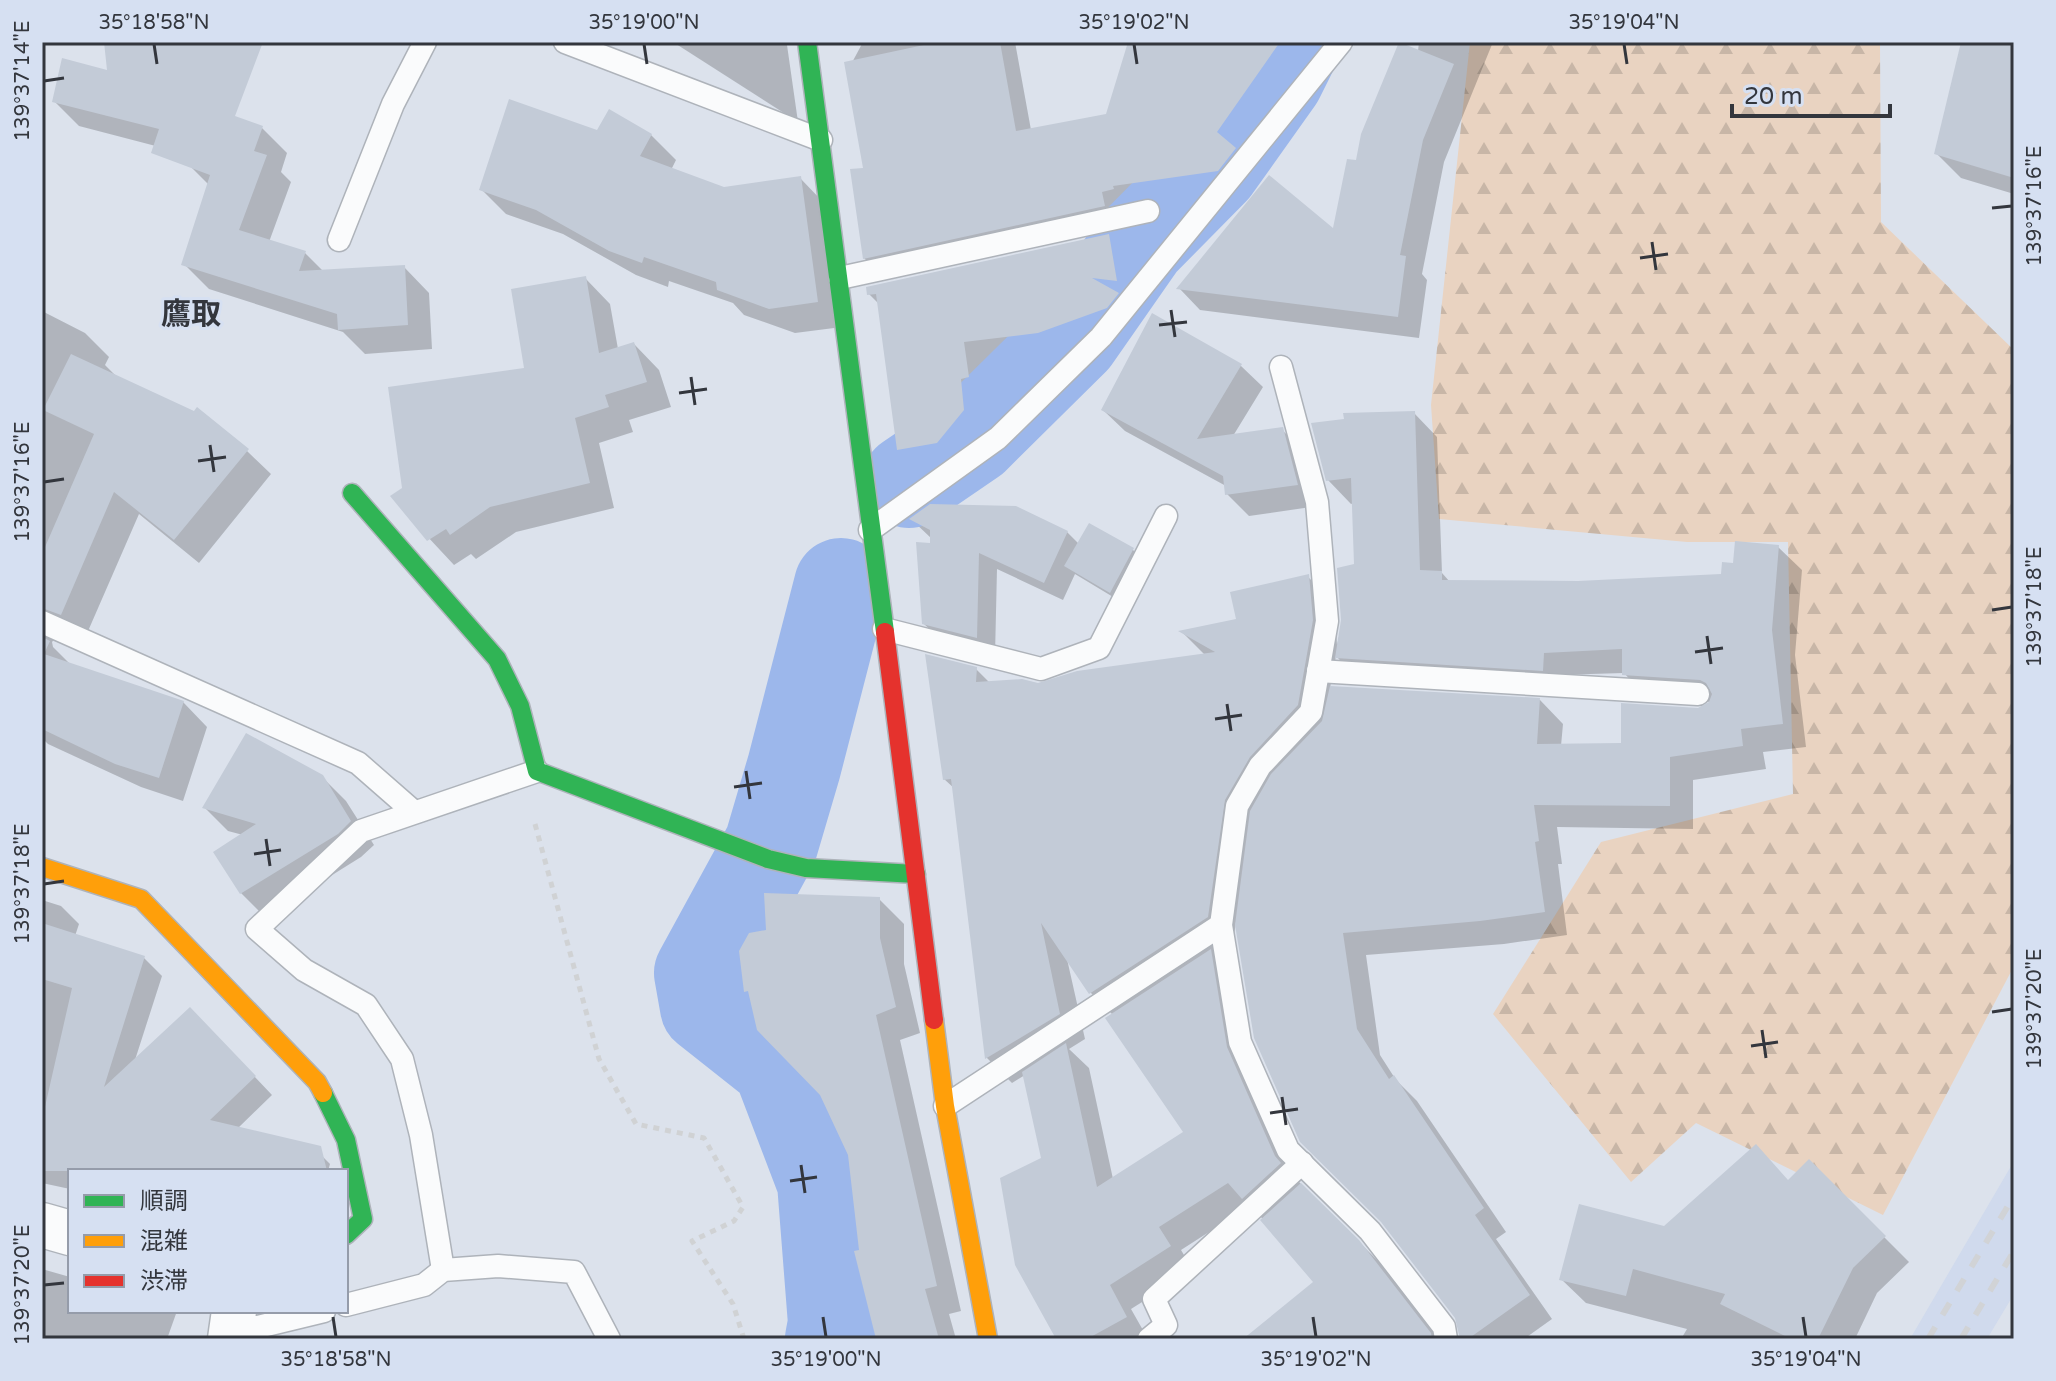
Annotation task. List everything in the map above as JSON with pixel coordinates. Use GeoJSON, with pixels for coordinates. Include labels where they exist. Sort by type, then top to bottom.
{"type":"FeatureCollection","features":[{"type":"Feature","properties":{"kind":"street"},"geometry":{"type":"LineString","coordinates":[[807,42],[945,1106],[988,1339]]}},
{"type":"Feature","properties":{"kind":"street"},"geometry":{"type":"LineString","coordinates":[[352,493],[497,659],[520,706],[530,773],[768,859],[806,868],[916,874]]}},
{"type":"Feature","properties":{"kind":"street"},"geometry":{"type":"LineString","coordinates":[[42,867],[141,899],[317,1082],[346,1140],[363,1219],[348,1233]]}},
{"type":"Feature","properties":{"kind":"street"},"geometry":{"type":"LineString","coordinates":[[42,1225],[68,1232]]}},
{"type":"Feature","properties":{"kind":"lane"},"geometry":{"type":"LineString","coordinates":[[339,240],[393,104],[425,42]]}},
{"type":"Feature","properties":{"kind":"lane"},"geometry":{"type":"LineString","coordinates":[[565,42],[821,140]]}},
{"type":"Feature","properties":{"kind":"lane"},"geometry":{"type":"LineString","coordinates":[[870,530],[998,438],[1101,337],[1341,42]]}},
{"type":"Feature","properties":{"kind":"lane"},"geometry":{"type":"LineString","coordinates":[[840,278],[1148,211]]}},
{"type":"Feature","properties":{"kind":"lane"},"geometry":{"type":"LineString","coordinates":[[1281,367],[1317,502],[1327,621],[1311,712],[1260,766],[1237,806],[1221,925],[1240,1042],[1288,1150],[1370,1231],[1444,1327],[1446,1339]]}},
{"type":"Feature","properties":{"kind":"lane"},"geometry":{"type":"LineString","coordinates":[[884,629],[1041,669],[1099,648],[1166,516]]}},
{"type":"Feature","properties":{"kind":"lane"},"geometry":{"type":"LineString","coordinates":[[42,622],[358,763],[414,812]]}},
{"type":"Feature","properties":{"kind":"lane"},"geometry":{"type":"LineString","coordinates":[[1318,671],[1698,694]]}},
{"type":"Feature","properties":{"kind":"lane"},"geometry":{"type":"LineString","coordinates":[[443,1270],[421,1135],[402,1059],[366,1005],[304,970],[257,929],[361,831],[530,773]]}},
{"type":"Feature","properties":{"kind":"lane"},"geometry":{"type":"LineString","coordinates":[[945,1106],[1221,925]]}},
{"type":"Feature","properties":{"kind":"lane"},"geometry":{"type":"LineString","coordinates":[[1149,1339],[1166,1325],[1154,1299],[1302,1163]]}},
{"type":"Feature","properties":{"kind":"lane"},"geometry":{"type":"LineString","coordinates":[[348,1304],[424,1285],[443,1270],[498,1266],[574,1272],[609,1339]]}},
{"type":"Feature","properties":{"kind":"lane"},"geometry":{"type":"LineString","coordinates":[[232,1326],[258,1327],[316,1313]]}},
{"type":"Feature","properties":{"kind":"path"},"geometry":{"type":"LineString","coordinates":[[530,773],[599,1059],[636,1124],[704,1138],[743,1207],[734,1221],[692,1241],[733,1304],[744,1339]]}},
{"type":"Feature","properties":{"kind":"shaded area"},"geometry":{"type":"Polygon","coordinates":[[[2014,1161],[2014,1294],[1987,1339],[1910,1339],[2014,1161]]]}},
{"type":"Feature","properties":{"kind":"green space"},"geometry":{"type":"Polygon","coordinates":[[[1470,42],[1880,42],[1881,222],[2014,350],[2014,966],[1883,1215],[1696,1123],[1631,1182],[1493,1014],[1601,842],[1793,794],[1788,542],[1687,542],[1439,519],[1431,405],[1470,42]]]}},
{"type":"Feature","properties":{"kind":"building"},"geometry":{"type":"Polygon","coordinates":[[[104,42],[263,42],[235,116],[263,126],[254,151],[267,155],[239,230],[306,251],[299,271],[405,265],[408,325],[338,330],[337,314],[181,265],[210,175],[151,153],[159,129],[52,102],[62,58],[107,70],[104,42]]]}},
{"type":"Feature","properties":{"kind":"building"},"geometry":{"type":"Polygon","coordinates":[[[938,42],[1000,42],[1016,131],[1106,114],[1128,42],[1280,42],[1217,132],[1236,148],[1218,171],[1113,186],[1114,189],[1102,192],[1105,206],[863,259],[850,169],[863,168],[844,62],[938,42]]]}},
{"type":"Feature","properties":{"kind":"building"},"geometry":{"type":"Polygon","coordinates":[[[1399,42],[1454,64],[1423,140],[1400,255],[1406,256],[1398,317],[1176,289],[1269,175],[1333,228],[1347,159],[1356,160],[1361,134],[1399,42]]]}},
{"type":"Feature","properties":{"kind":"building"},"geometry":{"type":"Polygon","coordinates":[[[1961,42],[2014,42],[2014,178],[1934,154],[1961,42]]]}},
{"type":"Feature","properties":{"kind":"building"},"geometry":{"type":"Polygon","coordinates":[[[509,99],[597,130],[609,109],[652,134],[640,156],[724,187],[801,176],[818,302],[769,309],[717,290],[716,282],[644,257],[642,263],[609,251],[536,210],[479,190],[509,99]]]}},
{"type":"Feature","properties":{"kind":"building"},"geometry":{"type":"Polygon","coordinates":[[[1109,234],[1117,281],[1092,278],[1119,293],[1107,308],[1038,333],[964,342],[969,377],[961,379],[964,410],[937,443],[897,450],[876,294],[867,295],[866,287],[1109,234]]]}},
{"type":"Feature","properties":{"kind":"building"},"geometry":{"type":"Polygon","coordinates":[[[586,276],[599,353],[634,342],[647,382],[605,395],[609,407],[575,418],[590,483],[490,507],[450,535],[446,529],[427,541],[390,496],[402,488],[388,387],[524,368],[511,289],[586,276]]]}},
{"type":"Feature","properties":{"kind":"building"},"geometry":{"type":"Polygon","coordinates":[[[1152,313],[1242,364],[1197,439],[1283,427],[1298,485],[1225,495],[1223,476],[1101,410],[1152,313]]]}},
{"type":"Feature","properties":{"kind":"building"},"geometry":{"type":"Polygon","coordinates":[[[71,354],[194,411],[197,407],[249,449],[174,540],[114,492],[61,615],[42,608],[42,554],[94,434],[43,410],[71,354]]]}},
{"type":"Feature","properties":{"kind":"building"},"geometry":{"type":"Polygon","coordinates":[[[1415,411],[1420,570],[1442,571],[1442,580],[1578,581],[1721,574],[1722,562],[1733,563],[1735,541],[1779,545],[1772,630],[1783,724],[1741,729],[1743,746],[1670,757],[1670,806],[1534,805],[1539,841],[1535,842],[1545,912],[1343,933],[1357,1029],[1389,1079],[1394,1075],[1484,1208],[1475,1215],[1530,1295],[1468,1339],[1460,1339],[1455,1318],[1381,1222],[1300,1142],[1254,1038],[1235,925],[1250,811],[1271,774],[1322,721],[1330,686],[1540,698],[1537,744],[1621,743],[1621,703],[1698,708],[1709,702],[1712,694],[1706,683],[1700,680],[1622,675],[1622,649],[1544,653],[1543,671],[1335,658],[1341,620],[1337,568],[1354,564],[1351,478],[1326,481],[1311,423],[1344,419],[1343,413],[1415,411]]]}},
{"type":"Feature","properties":{"kind":"building"},"geometry":{"type":"Polygon","coordinates":[[[930,504],[1016,506],[1068,531],[1044,583],[979,553],[977,638],[922,624],[916,542],[930,543],[930,530],[909,519],[930,504]]]}},
{"type":"Feature","properties":{"kind":"building"},"geometry":{"type":"Polygon","coordinates":[[[1089,523],[1134,548],[1110,593],[1064,566],[1089,523]]]}},
{"type":"Feature","properties":{"kind":"building"},"geometry":{"type":"Polygon","coordinates":[[[1309,574],[1313,620],[1298,705],[1250,757],[1225,800],[1208,917],[1089,994],[1041,923],[1060,1014],[985,1059],[951,779],[943,780],[925,654],[977,667],[976,682],[1022,679],[1038,683],[1077,671],[1215,652],[1178,631],[1236,619],[1230,592],[1309,574]]]}},
{"type":"Feature","properties":{"kind":"building"},"geometry":{"type":"Polygon","coordinates":[[[42,637],[50,641],[44,654],[184,701],[159,778],[115,764],[42,729],[42,637]]]}},
{"type":"Feature","properties":{"kind":"building"},"geometry":{"type":"Polygon","coordinates":[[[246,733],[323,775],[351,821],[338,834],[240,894],[213,852],[256,824],[202,808],[246,733]]]}},
{"type":"Feature","properties":{"kind":"building"},"geometry":{"type":"Polygon","coordinates":[[[764,893],[880,897],[880,938],[896,1007],[876,1015],[937,1286],[925,1289],[939,1339],[876,1339],[854,1251],[859,1250],[848,1155],[820,1095],[757,1030],[748,991],[744,992],[739,951],[749,933],[766,930],[764,893]]]}},
{"type":"Feature","properties":{"kind":"building"},"geometry":{"type":"Polygon","coordinates":[[[42,923],[145,956],[104,1087],[190,1007],[256,1076],[210,1120],[321,1146],[327,1169],[42,1171],[42,1120],[72,988],[42,979],[42,923]]]}},
{"type":"Feature","properties":{"kind":"building"},"geometry":{"type":"Polygon","coordinates":[[[1211,949],[1227,1047],[1275,1156],[1281,1163],[1242,1199],[1228,1183],[1159,1227],[1171,1246],[1110,1285],[1127,1317],[1087,1339],[1056,1339],[1015,1265],[1000,1178],[1041,1158],[1022,1072],[1066,1043],[1097,1187],[1183,1132],[1105,1018],[1211,949]]]}},
{"type":"Feature","properties":{"kind":"building"},"geometry":{"type":"Polygon","coordinates":[[[1756,1144],[1788,1180],[1809,1159],[1886,1236],[1853,1268],[1818,1339],[1791,1339],[1720,1304],[1725,1294],[1633,1269],[1626,1296],[1559,1280],[1579,1204],[1664,1226],[1756,1144]]]}},
{"type":"Feature","properties":{"kind":"building"},"geometry":{"type":"Polygon","coordinates":[[[1301,1183],[1359,1240],[1431,1333],[1432,1339],[1243,1339],[1313,1282],[1260,1220],[1301,1183]]]}},
{"type":"Feature","properties":{"kind":"waterway"},"geometry":{"type":"LineString","coordinates":[[909,481],[972,438],[1073,338],[1140,242],[1213,168],[1277,78],[1295,42]]}},
{"type":"Feature","properties":{"kind":"waterway"},"geometry":{"type":"LineString","coordinates":[[832,1339],[835,1323],[824,1182],[779,1064],[707,1007],[701,973],[771,845],[841,585]]}},
{"type":"Feature","properties":{"kind":"railway"},"geometry":{"type":"LineString","coordinates":[[1928,1339],[2014,1196]]}},
{"type":"Feature","properties":{"kind":"railway"},"geometry":{"type":"LineString","coordinates":[[1961,1339],[2014,1251]]}},
{"type":"Feature","properties":{"kind":"traffic: fast"},"geometry":{"type":"LineString","coordinates":[[807,42],[885,632]]}},
{"type":"Feature","properties":{"kind":"traffic: fast"},"geometry":{"type":"LineString","coordinates":[[352,493],[497,659],[520,706],[537,771],[768,859],[806,868],[916,874]]}},
{"type":"Feature","properties":{"kind":"traffic: fast"},"geometry":{"type":"LineString","coordinates":[[323,1093],[346,1140],[363,1219],[348,1233]]}},
{"type":"Feature","properties":{"kind":"traffic: slow"},"geometry":{"type":"LineString","coordinates":[[42,867],[141,899],[317,1082],[323,1093]]}},
{"type":"Feature","properties":{"kind":"traffic: slow"},"geometry":{"type":"LineString","coordinates":[[934,1020],[945,1106],[988,1339]]}},
{"type":"Feature","properties":{"kind":"traffic: jam"},"geometry":{"type":"LineString","coordinates":[[885,632],[934,1020]]}},
{"type":"Feature","properties":{"kind":"district","name":"鷹取"},"geometry":{"type":"Point","coordinates":[191,314]}}]}
